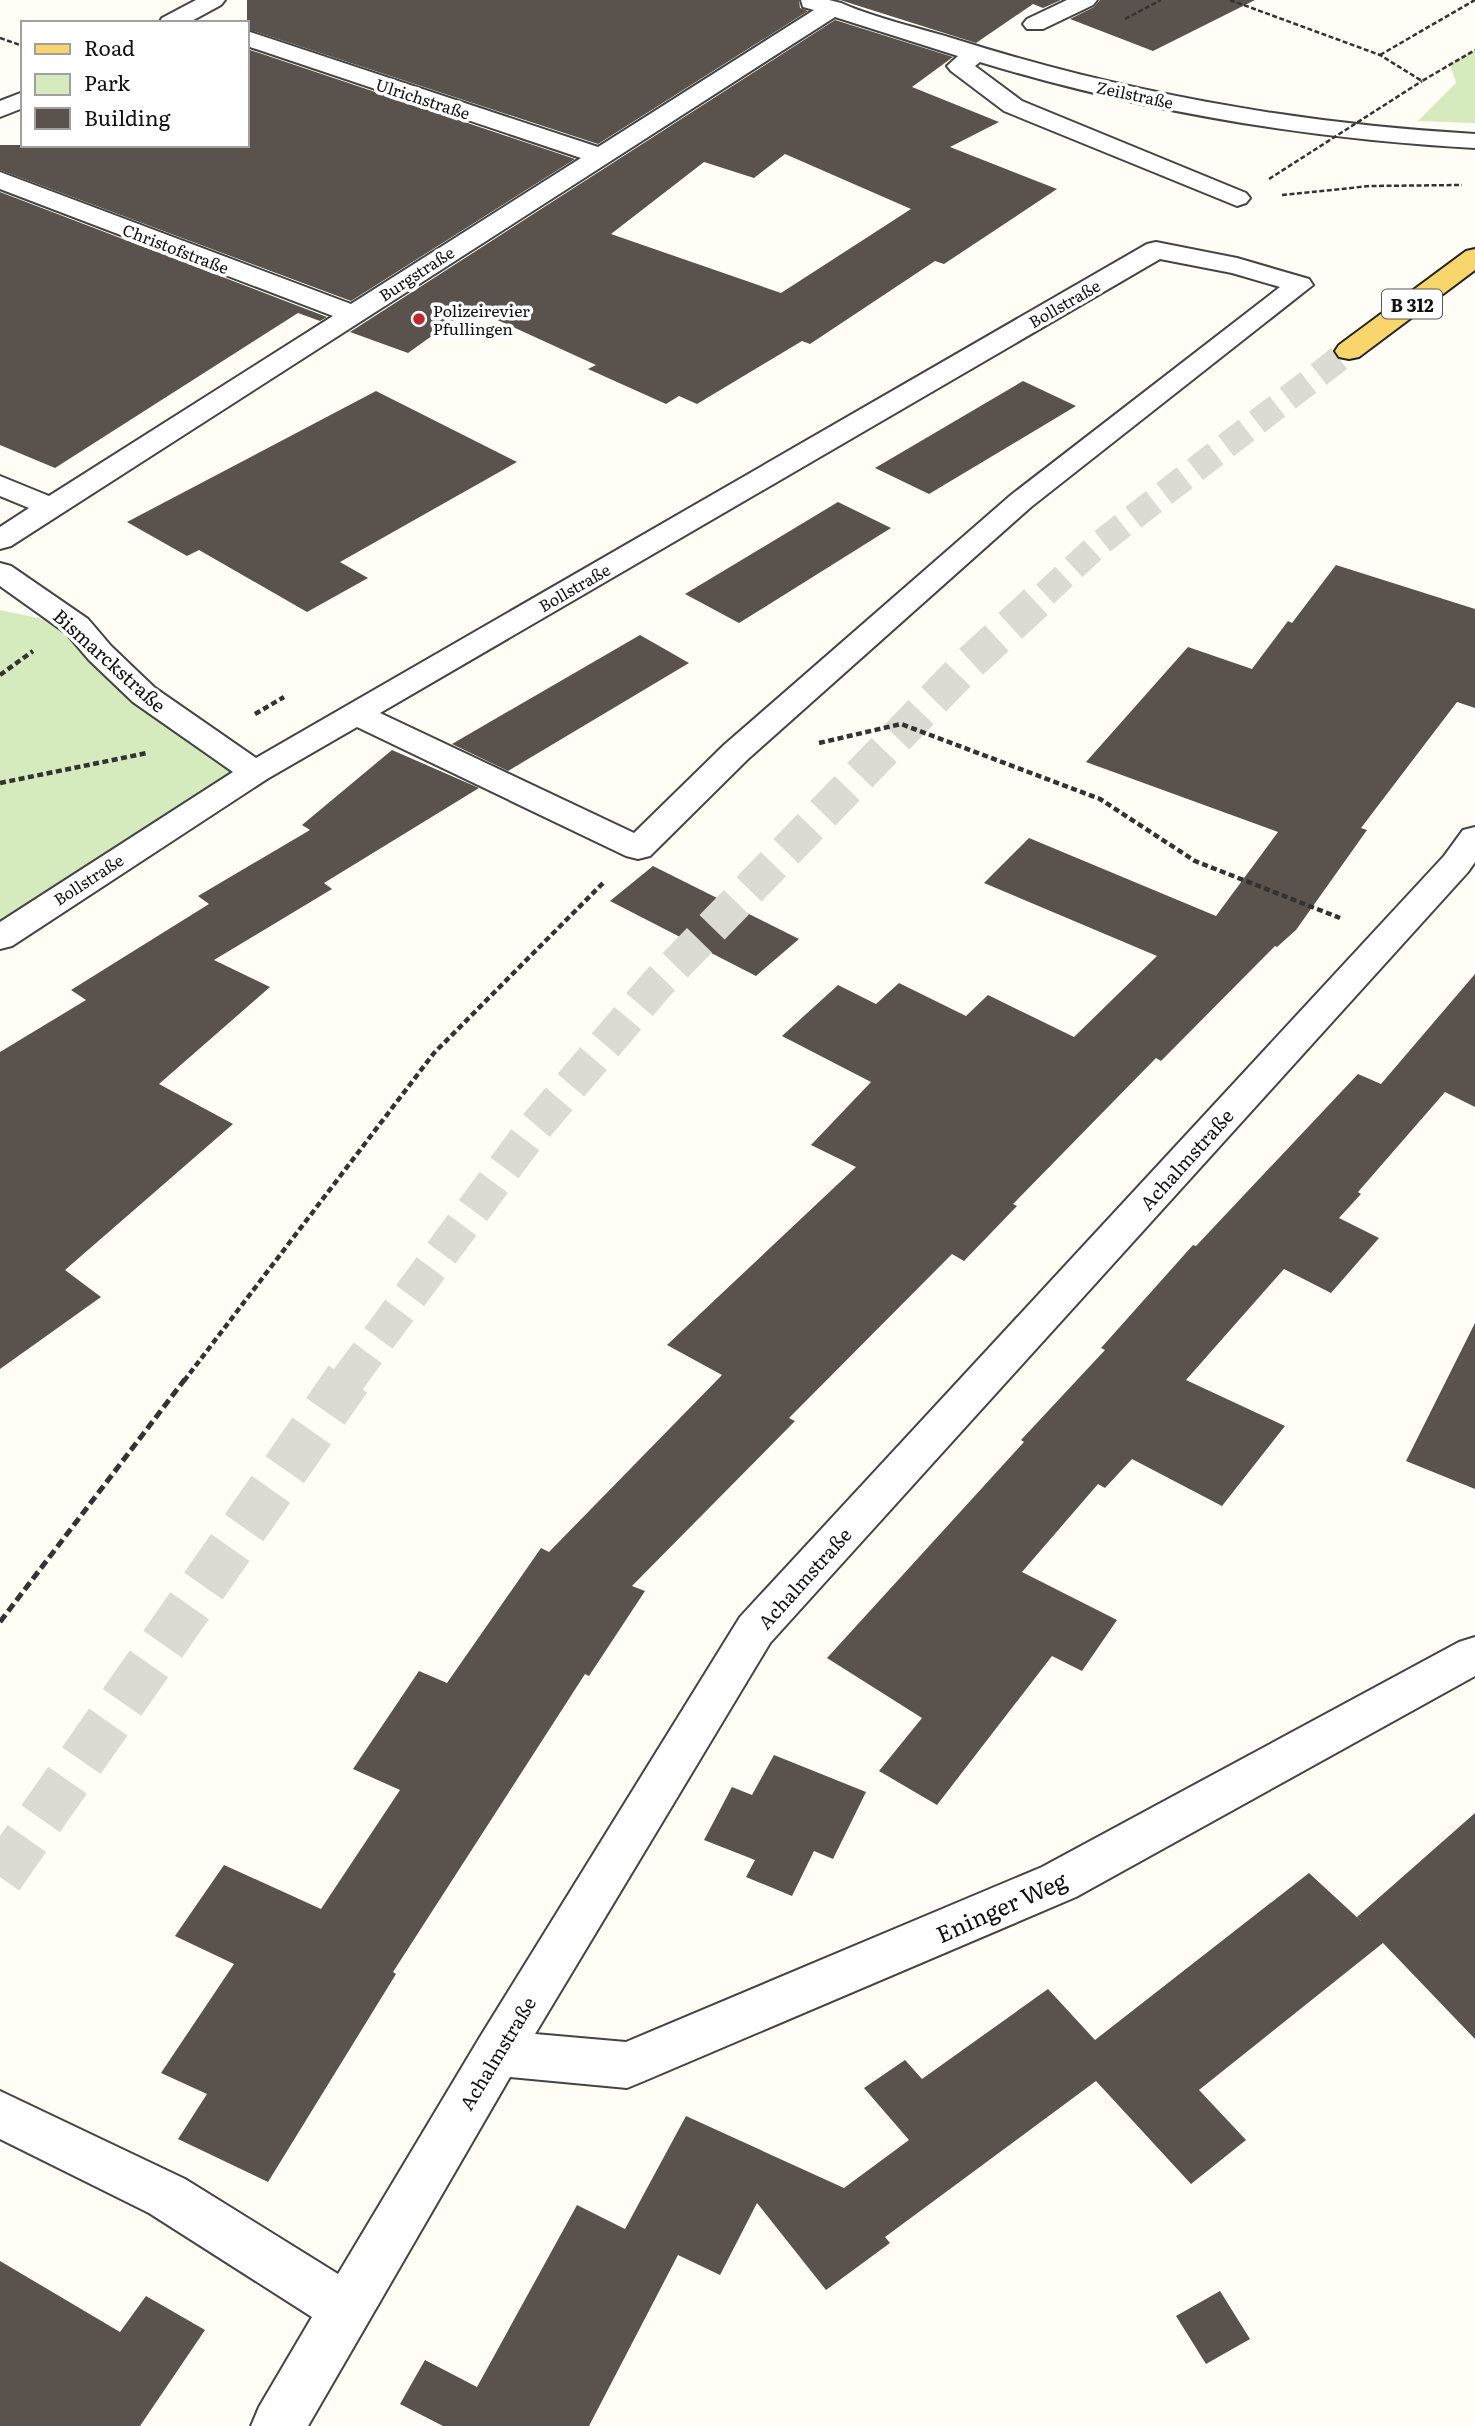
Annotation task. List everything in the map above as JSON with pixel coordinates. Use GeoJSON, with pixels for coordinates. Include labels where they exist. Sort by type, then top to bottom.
{"type":"FeatureCollection","features":[{"type":"Feature","properties":{"kind":"main road","name":"B 312"},"geometry":{"type":"LineString","coordinates":[[1349,351],[1475,257]]}},
{"type":"Feature","properties":{"kind":"street"},"geometry":{"type":"LineString","coordinates":[[185,20],[213,0]]}},
{"type":"Feature","properties":{"kind":"street","name":"Zeilstraße"},"geometry":{"type":"LineString","coordinates":[[805,0],[977,54],[1106,89],[1295,125],[1395,138],[1475,141]]}},
{"type":"Feature","properties":{"kind":"street"},"geometry":{"type":"LineString","coordinates":[[1035,24],[1085,0]]}},
{"type":"Feature","properties":{"kind":"street","name":"Burgstraße"},"geometry":{"type":"LineString","coordinates":[[0,540],[833,8]]}},
{"type":"Feature","properties":{"kind":"street","name":"Ulrichstraße"},"geometry":{"type":"LineString","coordinates":[[248,38],[599,156]]}},
{"type":"Feature","properties":{"kind":"street"},"geometry":{"type":"LineString","coordinates":[[977,54],[958,65],[1013,106],[1237,198]]}},
{"type":"Feature","properties":{"kind":"street"},"geometry":{"type":"LineString","coordinates":[[0,110],[21,100]]}},
{"type":"Feature","properties":{"kind":"street","name":"Christofstraße"},"geometry":{"type":"LineString","coordinates":[[0,180],[353,314]]}},
{"type":"Feature","properties":{"kind":"street","name":"Bollstraße"},"geometry":{"type":"LineString","coordinates":[[0,938],[255,772],[1156,250],[1237,266],[1300,285],[1021,501],[736,752]]}},
{"type":"Feature","properties":{"kind":"street"},"geometry":{"type":"LineString","coordinates":[[0,485],[51,507]]}},
{"type":"Feature","properties":{"kind":"street","name":"Bismarckstraße"},"geometry":{"type":"LineString","coordinates":[[0,572],[77,625],[127,680],[207,741],[255,772]]}},
{"type":"Feature","properties":{"kind":"street"},"geometry":{"type":"LineString","coordinates":[[356,714],[638,848],[736,752]]}},
{"type":"Feature","properties":{"kind":"street","name":"Achalmstraße"},"geometry":{"type":"LineString","coordinates":[[278,2426],[497,2053],[755,1630],[1389,938],[1456,864],[1475,838]]}},
{"type":"Feature","properties":{"kind":"street","name":"Eninger Weg"},"geometry":{"type":"LineString","coordinates":[[497,2053],[627,2065],[1059,1882],[1475,1655]]}},
{"type":"Feature","properties":{"kind":"street"},"geometry":{"type":"LineString","coordinates":[[0,2114],[167,2196],[346,2309]]}},
{"type":"Feature","properties":{"kind":"path"},"geometry":{"type":"LineString","coordinates":[[1230,0],[1380,55],[1422,80]]}},
{"type":"Feature","properties":{"kind":"path"},"geometry":{"type":"LineString","coordinates":[[1380,55],[1475,0]]}},
{"type":"Feature","properties":{"kind":"path"},"geometry":{"type":"LineString","coordinates":[[0,38],[21,45]]}},
{"type":"Feature","properties":{"kind":"path"},"geometry":{"type":"LineString","coordinates":[[1269,179],[1422,80],[1475,50]]}},
{"type":"Feature","properties":{"kind":"path"},"geometry":{"type":"LineString","coordinates":[[1281,196],[1370,186],[1464,185]]}},
{"type":"Feature","properties":{"kind":"path"},"geometry":{"type":"LineString","coordinates":[[736,752],[771,755],[901,724],[1100,799],[1195,861],[1389,938]]}},
{"type":"Feature","properties":{"kind":"path"},"geometry":{"type":"LineString","coordinates":[[0,783],[207,741]]}},
{"type":"Feature","properties":{"kind":"path"},"geometry":{"type":"LineString","coordinates":[[0,1622],[434,1053],[638,848]]}},
{"type":"Feature","properties":{"kind":"green space"},"geometry":{"type":"Polygon","coordinates":[[[1475,50],[1475,123],[1418,121],[1456,83],[1450,64],[1475,50]]]}},
{"type":"Feature","properties":{"kind":"green space"},"geometry":{"type":"Polygon","coordinates":[[[0,610],[77,626],[255,772],[0,938],[0,610]]]}},
{"type":"Feature","properties":{"kind":"building"},"geometry":{"type":"Polygon","coordinates":[[[247,0],[799,0],[800,8],[808,11],[598,144],[248,29],[247,0]]]}},
{"type":"Feature","properties":{"kind":"building"},"geometry":{"type":"Polygon","coordinates":[[[840,0],[1061,0],[1043,8],[1033,4],[976,43],[840,0]]]}},
{"type":"Feature","properties":{"kind":"building"},"geometry":{"type":"Polygon","coordinates":[[[1100,0],[1255,0],[1153,51],[1070,19],[1094,7],[1100,0]]]}},
{"type":"Feature","properties":{"kind":"building"},"geometry":{"type":"Polygon","coordinates":[[[835,20],[953,57],[912,87],[999,122],[950,147],[1057,189],[944,264],[935,261],[810,344],[802,341],[697,404],[679,396],[666,404],[588,369],[596,365],[471,308],[408,353],[350,332],[835,20]],[[785,154],[754,178],[704,162],[611,234],[781,293],[911,209],[785,154]]]}},
{"type":"Feature","properties":{"kind":"building"},"geometry":{"type":"Polygon","coordinates":[[[248,49],[575,159],[351,301],[0,170],[0,145],[248,147],[248,49]]]}},
{"type":"Feature","properties":{"kind":"building"},"geometry":{"type":"Polygon","coordinates":[[[0,192],[327,317],[320,321],[298,313],[55,468],[0,445],[0,192]]]}},
{"type":"Feature","properties":{"kind":"building"},"geometry":{"type":"Polygon","coordinates":[[[1023,381],[1076,406],[929,494],[875,468],[1023,381]]]}},
{"type":"Feature","properties":{"kind":"building"},"geometry":{"type":"Polygon","coordinates":[[[376,391],[517,462],[340,562],[368,578],[307,612],[199,550],[187,556],[127,522],[376,391]]]}},
{"type":"Feature","properties":{"kind":"building"},"geometry":{"type":"Polygon","coordinates":[[[838,502],[891,528],[739,623],[685,594],[838,502]]]}},
{"type":"Feature","properties":{"kind":"building"},"geometry":{"type":"Polygon","coordinates":[[[1336,565],[1475,609],[1475,708],[1457,702],[1361,828],[1367,830],[1296,930],[1275,946],[1161,1061],[1156,1058],[1013,1204],[1017,1206],[964,1261],[952,1254],[789,1418],[795,1421],[632,1586],[645,1591],[589,1676],[585,1674],[393,1972],[396,1974],[268,2182],[178,2139],[207,2094],[161,2073],[234,1964],[175,1936],[224,1865],[321,1909],[400,1790],[353,1769],[419,1671],[447,1683],[541,1548],[549,1552],[722,1375],[667,1345],[856,1167],[811,1145],[871,1082],[782,1036],[838,985],[876,1004],[899,983],[966,1016],[988,995],[1074,1037],[1157,956],[984,883],[1029,838],[1216,916],[1278,832],[1086,762],[1188,647],[1252,669],[1288,621],[1292,623],[1336,565]]]}},
{"type":"Feature","properties":{"kind":"building"},"geometry":{"type":"Polygon","coordinates":[[[640,635],[689,663],[508,771],[452,744],[640,635]]]}},
{"type":"Feature","properties":{"kind":"building"},"geometry":{"type":"Polygon","coordinates":[[[392,750],[479,788],[324,883],[332,889],[214,960],[270,987],[159,1084],[233,1124],[65,1270],[101,1297],[0,1369],[0,1052],[86,1000],[71,990],[209,904],[198,896],[310,830],[302,825],[392,750]]]}},
{"type":"Feature","properties":{"kind":"building"},"geometry":{"type":"Polygon","coordinates":[[[653,866],[799,939],[756,976],[610,901],[653,866]]]}},
{"type":"Feature","properties":{"kind":"building"},"geometry":{"type":"Polygon","coordinates":[[[1475,974],[1475,1107],[1445,1092],[1358,1192],[1361,1194],[1339,1218],[1379,1238],[1331,1293],[1284,1269],[1186,1380],[1285,1426],[1222,1506],[1132,1459],[1105,1488],[1098,1484],[1022,1572],[1117,1620],[1082,1671],[1052,1656],[937,1805],[879,1771],[922,1718],[827,1658],[1024,1442],[1021,1440],[1105,1350],[1101,1348],[1193,1245],[1196,1246],[1358,1074],[1381,1084],[1475,974]]]}},
{"type":"Feature","properties":{"kind":"building"},"geometry":{"type":"Polygon","coordinates":[[[1475,1323],[1475,1489],[1406,1461],[1475,1323]]]}},
{"type":"Feature","properties":{"kind":"building"},"geometry":{"type":"Polygon","coordinates":[[[774,1755],[866,1792],[833,1859],[814,1851],[792,1896],[746,1877],[755,1860],[704,1840],[732,1787],[752,1795],[774,1755]]]}},
{"type":"Feature","properties":{"kind":"building"},"geometry":{"type":"Polygon","coordinates":[[[1475,1813],[1475,2039],[1383,1943],[1199,2090],[1246,2140],[1191,2184],[1096,2081],[885,2237],[890,2243],[826,2290],[757,2203],[720,2275],[678,2255],[589,2426],[443,2426],[400,2404],[425,2360],[477,2387],[577,2205],[625,2229],[686,2116],[844,2188],[909,2140],[864,2088],[905,2060],[922,2079],[1048,1989],[1095,2040],[1309,1873],[1361,1921],[1357,1917],[1475,1813]]]}},
{"type":"Feature","properties":{"kind":"building"},"geometry":{"type":"Polygon","coordinates":[[[0,2261],[120,2332],[146,2296],[205,2330],[140,2426],[0,2426],[0,2261]]]}},
{"type":"Feature","properties":{"kind":"building"},"geometry":{"type":"Polygon","coordinates":[[[1220,2291],[1250,2339],[1206,2364],[1176,2316],[1220,2291]]]}},
{"type":"Feature","properties":{"kind":"tunnel"},"geometry":{"type":"LineString","coordinates":[[1045,594],[1100,543],[1349,351]]}},
{"type":"Feature","properties":{"kind":"tunnel"},"geometry":{"type":"LineString","coordinates":[[347,1381],[531,1132],[657,984],[961,671],[1047,592]]}},
{"type":"Feature","properties":{"kind":"tunnel"},"geometry":{"type":"LineString","coordinates":[[0,1877],[348,1379]]}},
{"type":"Feature","properties":{"kind":"place","name":"Polizeirevier Pfullingen"},"geometry":{"type":"Point","coordinates":[419,319]}}]}
